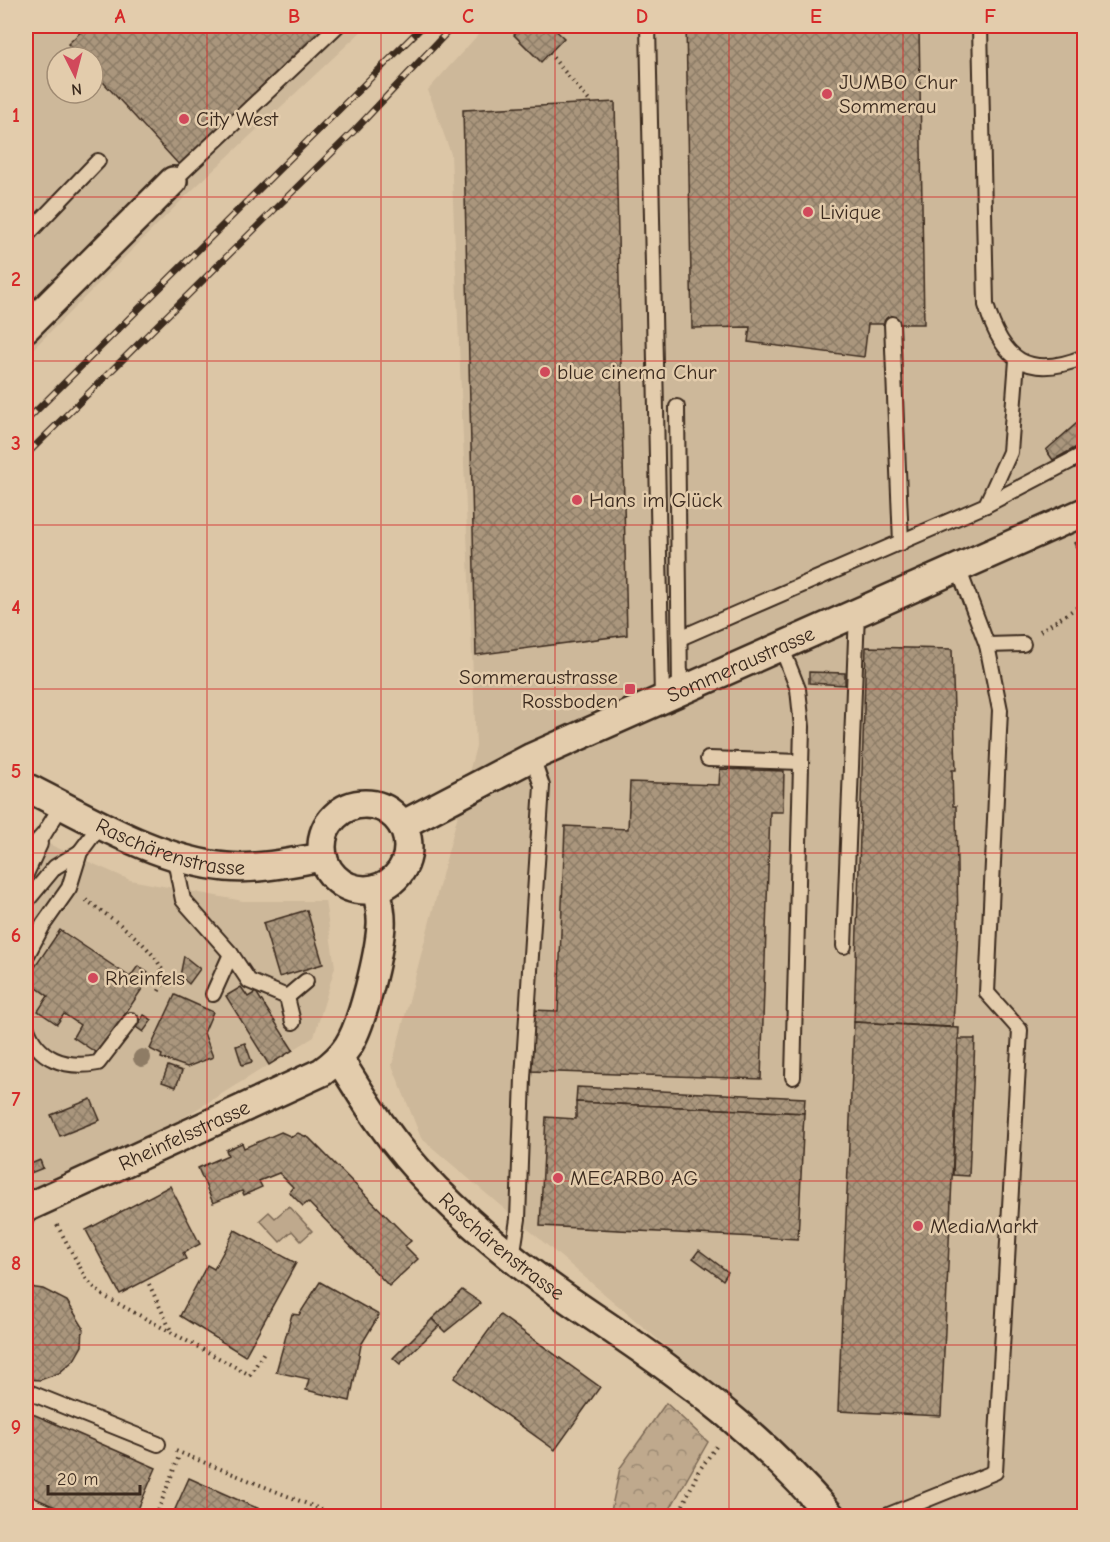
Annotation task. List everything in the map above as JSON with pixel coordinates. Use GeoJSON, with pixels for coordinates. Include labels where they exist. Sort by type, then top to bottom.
{"type":"FeatureCollection","features":[{"type":"Feature","properties":{"kind":"street"},"geometry":{"type":"LineString","coordinates":[[26,328],[172,182]]}},
{"type":"Feature","properties":{"kind":"street","name":"Sommeraustrasse"},"geometry":{"type":"LineString","coordinates":[[402,825],[532,757],[1084,512]]}},
{"type":"Feature","properties":{"kind":"street","name":"Raschärenstrasse"},"geometry":{"type":"LineString","coordinates":[[26,787],[100,824],[174,855],[227,867],[259,867],[323,857]]}},
{"type":"Feature","properties":{"kind":"street"},"geometry":{"type":"LineString","coordinates":[[354,805],[376,805],[386,809],[402,825],[407,835],[407,858],[396,878],[376,889],[359,890],[342,884],[330,873],[321,846],[328,825],[344,809],[354,805]]}},
{"type":"Feature","properties":{"kind":"street"},"geometry":{"type":"LineString","coordinates":[[339,1059],[350,1044],[359,1022],[380,942],[381,923],[376,889]]}},
{"type":"Feature","properties":{"kind":"street","name":"Raschärenstrasse"},"geometry":{"type":"LineString","coordinates":[[339,1059],[381,1125],[411,1161],[512,1258],[671,1370],[740,1425],[790,1470],[831,1516]]}},
{"type":"Feature","properties":{"kind":"street","name":"Rheinfelsstrasse"},"geometry":{"type":"LineString","coordinates":[[26,1208],[322,1072],[339,1059]]}},
{"type":"Feature","properties":{"kind":"lane"},"geometry":{"type":"LineString","coordinates":[[172,182],[337,26]]}},
{"type":"Feature","properties":{"kind":"lane"},"geometry":{"type":"LineString","coordinates":[[648,26],[671,694]]}},
{"type":"Feature","properties":{"kind":"lane"},"geometry":{"type":"LineString","coordinates":[[980,26],[986,305],[994,332],[1005,349],[1017,360],[1043,366],[1066,364],[1084,357]]}},
{"type":"Feature","properties":{"kind":"lane"},"geometry":{"type":"LineString","coordinates":[[26,236],[98,161]]}},
{"type":"Feature","properties":{"kind":"lane"},"geometry":{"type":"LineString","coordinates":[[892,324],[901,543]]}},
{"type":"Feature","properties":{"kind":"lane"},"geometry":{"type":"LineString","coordinates":[[986,505],[1010,452],[1017,360]]}},
{"type":"Feature","properties":{"kind":"lane"},"geometry":{"type":"LineString","coordinates":[[671,694],[680,638],[677,407]]}},
{"type":"Feature","properties":{"kind":"lane"},"geometry":{"type":"LineString","coordinates":[[680,638],[986,505],[1084,454]]}},
{"type":"Feature","properties":{"kind":"lane"},"geometry":{"type":"LineString","coordinates":[[886,1516],[995,1472],[1020,1030],[987,993],[1000,710],[987,645],[958,568]]}},
{"type":"Feature","properties":{"kind":"lane"},"geometry":{"type":"LineString","coordinates":[[844,946],[857,613]]}},
{"type":"Feature","properties":{"kind":"lane"},"geometry":{"type":"LineString","coordinates":[[987,645],[1023,644]]}},
{"type":"Feature","properties":{"kind":"lane"},"geometry":{"type":"LineString","coordinates":[[781,646],[798,689],[802,727],[793,1077]]}},
{"type":"Feature","properties":{"kind":"lane"},"geometry":{"type":"LineString","coordinates":[[512,1258],[518,1219],[523,1078],[542,786],[532,757]]}},
{"type":"Feature","properties":{"kind":"lane"},"geometry":{"type":"LineString","coordinates":[[708,759],[801,762]]}},
{"type":"Feature","properties":{"kind":"lane"},"geometry":{"type":"LineString","coordinates":[[26,874],[44,834],[62,805]]}},
{"type":"Feature","properties":{"kind":"lane"},"geometry":{"type":"LineString","coordinates":[[26,957],[43,925],[69,888],[80,852],[100,824]]}},
{"type":"Feature","properties":{"kind":"lane"},"geometry":{"type":"LineString","coordinates":[[26,854],[44,834]]}},
{"type":"Feature","properties":{"kind":"lane"},"geometry":{"type":"LineString","coordinates":[[26,902],[55,867],[80,852]]}},
{"type":"Feature","properties":{"kind":"lane"},"geometry":{"type":"LineString","coordinates":[[174,855],[183,900],[231,954],[249,981],[287,997]]}},
{"type":"Feature","properties":{"kind":"lane"},"geometry":{"type":"LineString","coordinates":[[213,994],[231,954]]}},
{"type":"Feature","properties":{"kind":"lane"},"geometry":{"type":"LineString","coordinates":[[287,997],[306,981]]}},
{"type":"Feature","properties":{"kind":"lane"},"geometry":{"type":"LineString","coordinates":[[287,997],[293,1022]]}},
{"type":"Feature","properties":{"kind":"lane"},"geometry":{"type":"LineString","coordinates":[[26,1026],[34,1044],[46,1056],[61,1064],[78,1066],[98,1063],[131,1020]]}},
{"type":"Feature","properties":{"kind":"lane"},"geometry":{"type":"LineString","coordinates":[[26,1390],[158,1444]]}},
{"type":"Feature","properties":{"kind":"path"},"geometry":{"type":"LineString","coordinates":[[549,53],[591,103]]}},
{"type":"Feature","properties":{"kind":"path"},"geometry":{"type":"LineString","coordinates":[[1023,644],[1084,603]]}},
{"type":"Feature","properties":{"kind":"path"},"geometry":{"type":"LineString","coordinates":[[69,888],[119,924],[158,962],[165,980],[157,994]]}},
{"type":"Feature","properties":{"kind":"path"},"geometry":{"type":"LineString","coordinates":[[53,1218],[87,1280],[102,1295],[250,1375],[264,1352]]}},
{"type":"Feature","properties":{"kind":"path"},"geometry":{"type":"LineString","coordinates":[[148,1284],[172,1333]]}},
{"type":"Feature","properties":{"kind":"path"},"geometry":{"type":"LineString","coordinates":[[678,1516],[698,1472],[723,1436],[740,1425]]}},
{"type":"Feature","properties":{"kind":"path"},"geometry":{"type":"LineString","coordinates":[[158,1444],[337,1516]]}},
{"type":"Feature","properties":{"kind":"path"},"geometry":{"type":"LineString","coordinates":[[156,1516],[180,1453]]}},
{"type":"Feature","properties":{"kind":"shaded area"},"geometry":{"type":"Polygon","coordinates":[[[26,26],[367,26],[187,195],[26,356],[26,26]]]}},
{"type":"Feature","properties":{"kind":"shaded area"},"geometry":{"type":"Polygon","coordinates":[[[486,26],[1084,26],[1084,1516],[847,1516],[802,1462],[421,1138],[392,1065],[476,746],[451,154],[428,90],[486,26]]]}},
{"type":"Feature","properties":{"kind":"shaded area"},"geometry":{"type":"Polygon","coordinates":[[[26,834],[130,880],[243,901],[325,901],[335,967],[314,1037],[38,1207],[26,1268],[26,834]]]}},
{"type":"Feature","properties":{"kind":"green space"},"geometry":{"type":"Polygon","coordinates":[[[289,1206],[312,1231],[301,1241],[292,1231],[280,1242],[260,1220],[269,1212],[275,1218],[289,1206]]]}},
{"type":"Feature","properties":{"kind":"green space"},"geometry":{"type":"Polygon","coordinates":[[[666,1403],[708,1442],[666,1516],[610,1516],[620,1468],[666,1403]]]}},
{"type":"Feature","properties":{"kind":"building","name":"City West"},"geometry":{"type":"Polygon","coordinates":[[[87,26],[329,26],[181,167],[105,84],[105,45],[68,44],[87,26]]]}},
{"type":"Feature","properties":{"kind":"building"},"geometry":{"type":"Polygon","coordinates":[[[524,26],[551,26],[564,38],[541,62],[514,35],[524,26]]]}},
{"type":"Feature","properties":{"kind":"building"},"geometry":{"type":"Polygon","coordinates":[[[686,26],[919,26],[924,324],[868,324],[864,357],[748,342],[750,327],[692,328],[686,26]]]}},
{"type":"Feature","properties":{"kind":"building","name":"blue cinema Chur"},"geometry":{"type":"Polygon","coordinates":[[[615,102],[627,635],[476,655],[463,110],[615,102]]]}},
{"type":"Feature","properties":{"kind":"building"},"geometry":{"type":"Polygon","coordinates":[[[1084,417],[1084,443],[1053,460],[1046,450],[1084,417]]]}},
{"type":"Feature","properties":{"kind":"building"},"geometry":{"type":"Polygon","coordinates":[[[1084,539],[1084,549],[1078,552],[1074,543],[1084,539]]]}},
{"type":"Feature","properties":{"kind":"building"},"geometry":{"type":"Polygon","coordinates":[[[866,647],[952,649],[956,770],[952,770],[953,806],[956,806],[958,927],[953,1027],[854,1022],[866,647]]]}},
{"type":"Feature","properties":{"kind":"building"},"geometry":{"type":"Polygon","coordinates":[[[809,672],[845,673],[845,685],[809,683],[809,672]]]}},
{"type":"Feature","properties":{"kind":"building"},"geometry":{"type":"Polygon","coordinates":[[[720,769],[784,771],[783,812],[770,812],[761,1079],[529,1071],[532,1010],[558,1011],[565,826],[628,829],[630,782],[719,785],[720,769]]]}},
{"type":"Feature","properties":{"kind":"building"},"geometry":{"type":"Polygon","coordinates":[[[307,910],[323,964],[279,977],[263,923],[307,910]]]}},
{"type":"Feature","properties":{"kind":"building"},"geometry":{"type":"Polygon","coordinates":[[[60,930],[130,977],[138,966],[148,973],[141,984],[144,986],[98,1054],[73,1037],[80,1025],[64,1014],[57,1024],[38,1011],[48,996],[26,980],[60,930]]]}},
{"type":"Feature","properties":{"kind":"building"},"geometry":{"type":"Polygon","coordinates":[[[184,956],[200,969],[189,984],[180,976],[184,956]]]}},
{"type":"Feature","properties":{"kind":"building"},"geometry":{"type":"Polygon","coordinates":[[[241,987],[248,997],[256,992],[293,1050],[269,1065],[226,996],[241,987]]]}},
{"type":"Feature","properties":{"kind":"building"},"geometry":{"type":"Polygon","coordinates":[[[175,995],[213,1012],[204,1033],[213,1057],[187,1067],[161,1058],[162,1055],[150,1049],[175,995]]]}},
{"type":"Feature","properties":{"kind":"building"},"geometry":{"type":"Polygon","coordinates":[[[144,1015],[152,1020],[143,1032],[136,1027],[144,1015]]]}},
{"type":"Feature","properties":{"kind":"building"},"geometry":{"type":"Polygon","coordinates":[[[854,1022],[959,1028],[941,1416],[838,1411],[854,1022]]]}},
{"type":"Feature","properties":{"kind":"building"},"geometry":{"type":"Polygon","coordinates":[[[958,1039],[975,1039],[969,1176],[953,1175],[958,1039]]]}},
{"type":"Feature","properties":{"kind":"building"},"geometry":{"type":"Polygon","coordinates":[[[245,1043],[252,1062],[242,1065],[236,1046],[245,1043]]]}},
{"type":"Feature","properties":{"kind":"building"},"geometry":{"type":"Polygon","coordinates":[[[168,1066],[182,1071],[176,1087],[162,1082],[168,1066]]]}},
{"type":"Feature","properties":{"kind":"building"},"geometry":{"type":"Polygon","coordinates":[[[577,1087],[805,1098],[804,1113],[576,1102],[577,1087]]]}},
{"type":"Feature","properties":{"kind":"building"},"geometry":{"type":"Polygon","coordinates":[[[91,1099],[100,1120],[60,1136],[51,1115],[91,1099]]]}},
{"type":"Feature","properties":{"kind":"building"},"geometry":{"type":"Polygon","coordinates":[[[576,1102],[804,1113],[798,1239],[540,1226],[546,1117],[576,1119],[576,1102]]]}},
{"type":"Feature","properties":{"kind":"building"},"geometry":{"type":"Polygon","coordinates":[[[281,1132],[292,1137],[298,1133],[309,1138],[411,1241],[405,1246],[418,1259],[389,1286],[308,1202],[303,1206],[289,1192],[293,1187],[279,1173],[259,1181],[262,1187],[244,1195],[242,1191],[213,1203],[198,1168],[228,1155],[226,1150],[242,1143],[244,1148],[281,1132]]]}},
{"type":"Feature","properties":{"kind":"building"},"geometry":{"type":"Polygon","coordinates":[[[40,1160],[43,1168],[28,1174],[26,1166],[40,1160]]]}},
{"type":"Feature","properties":{"kind":"building"},"geometry":{"type":"Polygon","coordinates":[[[170,1186],[200,1244],[183,1253],[186,1259],[120,1294],[86,1230],[170,1186]]]}},
{"type":"Feature","properties":{"kind":"building"},"geometry":{"type":"Polygon","coordinates":[[[235,1230],[296,1263],[245,1356],[180,1316],[207,1265],[214,1269],[235,1230]]]}},
{"type":"Feature","properties":{"kind":"building"},"geometry":{"type":"Polygon","coordinates":[[[699,1250],[728,1272],[723,1280],[693,1258],[699,1250]]]}},
{"type":"Feature","properties":{"kind":"building"},"geometry":{"type":"Polygon","coordinates":[[[320,1282],[379,1315],[361,1345],[350,1401],[306,1390],[309,1379],[276,1372],[292,1314],[299,1315],[320,1282]]]}},
{"type":"Feature","properties":{"kind":"building"},"geometry":{"type":"Polygon","coordinates":[[[26,1288],[43,1289],[67,1301],[83,1327],[82,1346],[74,1360],[59,1373],[40,1380],[26,1379],[26,1288]]]}},
{"type":"Feature","properties":{"kind":"building"},"geometry":{"type":"Polygon","coordinates":[[[462,1290],[481,1303],[445,1332],[432,1319],[462,1290]]]}},
{"type":"Feature","properties":{"kind":"building"},"geometry":{"type":"Polygon","coordinates":[[[500,1315],[600,1387],[555,1450],[454,1378],[500,1315]]]}},
{"type":"Feature","properties":{"kind":"building"},"geometry":{"type":"Polygon","coordinates":[[[432,1319],[439,1326],[400,1364],[393,1358],[432,1319]]]}},
{"type":"Feature","properties":{"kind":"building"},"geometry":{"type":"Polygon","coordinates":[[[26,1411],[156,1468],[135,1516],[75,1516],[26,1494],[26,1411]]]}},
{"type":"Feature","properties":{"kind":"building"},"geometry":{"type":"Polygon","coordinates":[[[189,1478],[236,1499],[276,1516],[172,1516],[189,1478]]]}},
{"type":"Feature","properties":{"kind":"railway"},"geometry":{"type":"LineString","coordinates":[[26,421],[423,26]]}},
{"type":"Feature","properties":{"kind":"railway"},"geometry":{"type":"LineString","coordinates":[[26,455],[355,130],[453,26]]}},
{"type":"Feature","properties":{"kind":"place","name":"JUMBO Chur Sommerau"},"geometry":{"type":"Point","coordinates":[827,94]}},
{"type":"Feature","properties":{"kind":"place","name":"City West"},"geometry":{"type":"Point","coordinates":[184,119]}},
{"type":"Feature","properties":{"kind":"place","name":"Livique"},"geometry":{"type":"Point","coordinates":[808,212]}},
{"type":"Feature","properties":{"kind":"place","name":"blue cinema Chur"},"geometry":{"type":"Point","coordinates":[545,372]}},
{"type":"Feature","properties":{"kind":"place","name":"Hans im Glück"},"geometry":{"type":"Point","coordinates":[577,500]}},
{"type":"Feature","properties":{"kind":"place","name":"Sommeraustrasse Rossboden"},"geometry":{"type":"Point","coordinates":[630,689]}},
{"type":"Feature","properties":{"kind":"place","name":"Rheinfels"},"geometry":{"type":"Point","coordinates":[93,978]}},
{"type":"Feature","properties":{"kind":"place","name":"MECARBO AG"},"geometry":{"type":"Point","coordinates":[558,1178]}},
{"type":"Feature","properties":{"kind":"place","name":"MediaMarkt"},"geometry":{"type":"Point","coordinates":[918,1226]}}]}
